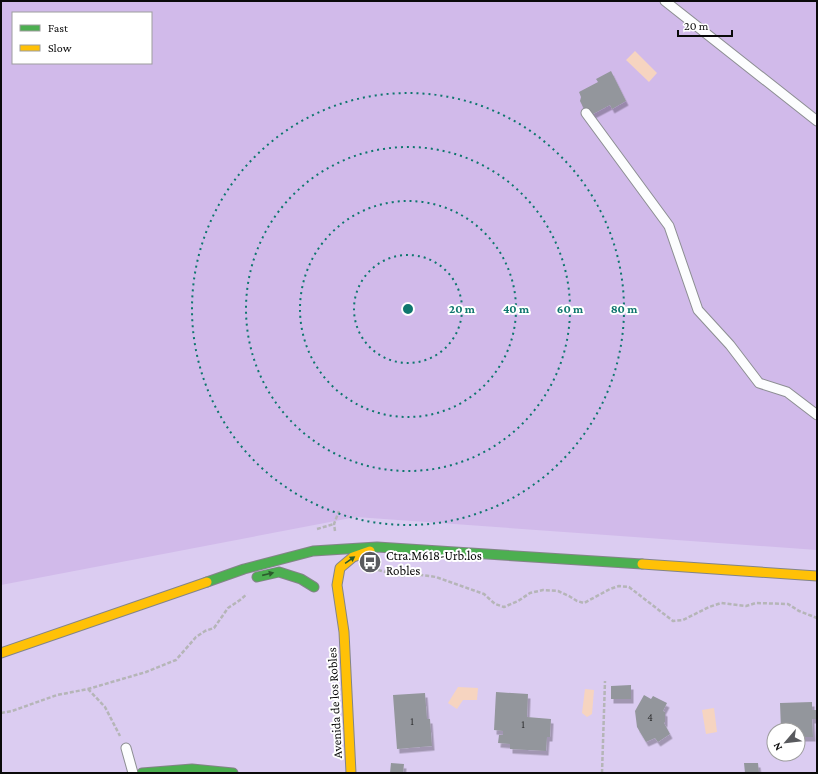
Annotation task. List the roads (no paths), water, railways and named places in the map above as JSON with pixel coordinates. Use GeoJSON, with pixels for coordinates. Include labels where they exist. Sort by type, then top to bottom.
{"type":"FeatureCollection","features":[{"type":"Feature","properties":{"kind":"main road"},"geometry":{"type":"LineString","coordinates":[[336,585],[340,568],[353,558],[377,548]]}},
{"type":"Feature","properties":{"kind":"main road"},"geometry":{"type":"LineString","coordinates":[[1,653],[244,569],[313,551],[377,548],[817,576]]}},
{"type":"Feature","properties":{"kind":"main road"},"geometry":{"type":"LineString","coordinates":[[313,551],[320,559]]}},
{"type":"Feature","properties":{"kind":"main road"},"geometry":{"type":"LineString","coordinates":[[310,564],[313,551]]}},
{"type":"Feature","properties":{"kind":"main road"},"geometry":{"type":"LineString","coordinates":[[250,578],[279,572],[301,579],[314,587]]}},
{"type":"Feature","properties":{"kind":"main road"},"geometry":{"type":"LineString","coordinates":[[330,574],[336,585]]}},
{"type":"Feature","properties":{"kind":"main road"},"geometry":{"type":"LineString","coordinates":[[311,576],[314,587],[321,597]]}},
{"type":"Feature","properties":{"kind":"main road"},"geometry":{"type":"LineString","coordinates":[[162,598],[235,581]]}},
{"type":"Feature","properties":{"kind":"main road","name":"Avenida de los Robles"},"geometry":{"type":"LineString","coordinates":[[336,585],[344,632],[351,773]]}},
{"type":"Feature","properties":{"kind":"main road"},"geometry":{"type":"LineString","coordinates":[[332,614],[344,632]]}},
{"type":"Feature","properties":{"kind":"main road"},"geometry":{"type":"LineString","coordinates":[[142,773],[192,769],[233,773]]}},
{"type":"Feature","properties":{"kind":"lane"},"geometry":{"type":"LineString","coordinates":[[665,1],[817,121]]}},
{"type":"Feature","properties":{"kind":"lane"},"geometry":{"type":"LineString","coordinates":[[586,113],[669,226],[698,310],[730,345],[759,384],[787,392],[817,415]]}},
{"type":"Feature","properties":{"kind":"lane"},"geometry":{"type":"LineString","coordinates":[[126,748],[133,773]]}},
{"type":"Feature","properties":{"kind":"place","name":"Ctra.M618-Urb.los Robles"},"geometry":{"type":"Point","coordinates":[370,562]}}]}
